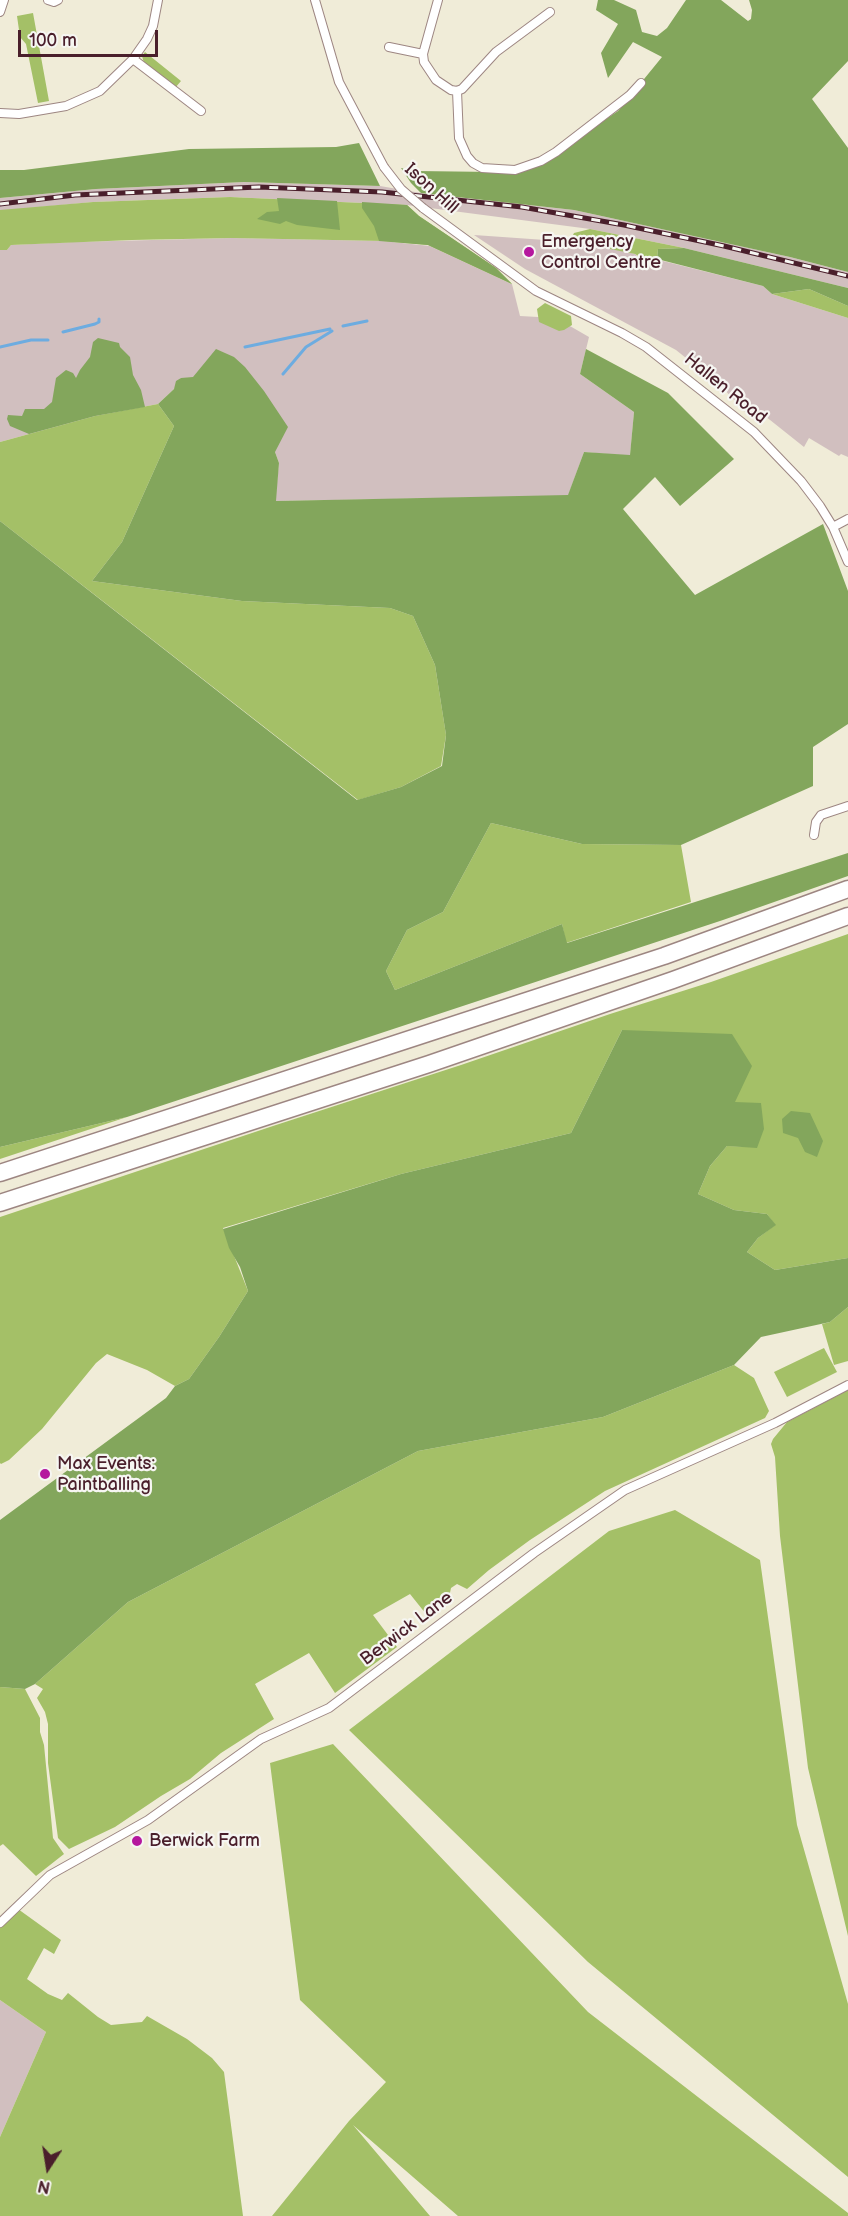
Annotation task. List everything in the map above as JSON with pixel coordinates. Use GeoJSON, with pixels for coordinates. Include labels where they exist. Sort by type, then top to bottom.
{"type":"FeatureCollection","features":[{"type":"Feature","properties":{"kind":"highway"},"geometry":{"type":"LineString","coordinates":[[0,1173],[664,956],[848,889]]}},
{"type":"Feature","properties":{"kind":"highway"},"geometry":{"type":"LineString","coordinates":[[0,1203],[440,1060],[673,980],[848,916]]}},
{"type":"Feature","properties":{"kind":"street"},"geometry":{"type":"LineString","coordinates":[[0,12],[4,0]]}},
{"type":"Feature","properties":{"kind":"street"},"geometry":{"type":"LineString","coordinates":[[48,0],[54,2],[58,0]]}},
{"type":"Feature","properties":{"kind":"street"},"geometry":{"type":"LineString","coordinates":[[0,113],[39,111],[66,106],[86,99],[112,81],[133,59],[147,39],[153,26],[158,0]]}},
{"type":"Feature","properties":{"kind":"street","name":"Ison Hill"},"geometry":{"type":"LineString","coordinates":[[315,0],[339,82],[384,167],[401,189],[423,208],[536,291]]}},
{"type":"Feature","properties":{"kind":"street"},"geometry":{"type":"LineString","coordinates":[[438,0],[423,54],[429,72],[436,80],[451,90],[457,91],[462,89],[496,52],[550,12]]}},
{"type":"Feature","properties":{"kind":"street"},"geometry":{"type":"LineString","coordinates":[[389,47],[423,54]]}},
{"type":"Feature","properties":{"kind":"street"},"geometry":{"type":"LineString","coordinates":[[133,59],[201,111]]}},
{"type":"Feature","properties":{"kind":"street"},"geometry":{"type":"LineString","coordinates":[[457,91],[459,138],[467,156],[482,168],[514,170],[541,161],[556,152],[641,83]]}},
{"type":"Feature","properties":{"kind":"street","name":"Hallen Road"},"geometry":{"type":"LineString","coordinates":[[536,291],[646,347],[732,414],[766,444],[801,481],[833,527],[848,562]]}},
{"type":"Feature","properties":{"kind":"street"},"geometry":{"type":"LineString","coordinates":[[833,527],[848,519]]}},
{"type":"Feature","properties":{"kind":"street"},"geometry":{"type":"LineString","coordinates":[[814,834],[816,822],[821,815],[848,806]]}},
{"type":"Feature","properties":{"kind":"street","name":"Berwick Lane"},"geometry":{"type":"LineString","coordinates":[[0,1923],[50,1875],[148,1820],[261,1740],[329,1708],[534,1553],[625,1490],[775,1423],[848,1385]]}},
{"type":"Feature","properties":{"kind":"shaded area"},"geometry":{"type":"Polygon","coordinates":[[[244,182],[380,186],[421,193],[574,210],[790,257],[848,272],[848,288],[684,248],[590,229],[407,205],[230,197],[93,202],[0,211],[0,198],[96,189],[244,182]]]}},
{"type":"Feature","properties":{"kind":"shaded area"},"geometry":{"type":"Polygon","coordinates":[[[474,235],[588,243],[635,254],[639,258],[651,258],[763,286],[772,294],[848,318],[848,457],[841,454],[839,456],[809,438],[804,447],[760,412],[750,417],[721,386],[676,350],[525,269],[474,235]]]}},
{"type":"Feature","properties":{"kind":"shaded area"},"geometry":{"type":"Polygon","coordinates":[[[232,238],[383,241],[430,246],[512,284],[520,316],[556,318],[589,337],[580,374],[634,412],[630,456],[584,452],[568,496],[275,501],[279,463],[275,452],[193,378],[181,378],[174,389],[158,404],[95,416],[0,442],[0,250],[7,250],[11,245],[232,238]]]}},
{"type":"Feature","properties":{"kind":"shaded area"},"geometry":{"type":"Polygon","coordinates":[[[0,2000],[46,2032],[0,2137],[0,2000]]]}},
{"type":"Feature","properties":{"kind":"green space"},"geometry":{"type":"Polygon","coordinates":[[[598,0],[614,0],[636,10],[642,32],[657,36],[667,28],[686,0],[721,0],[748,21],[751,19],[752,10],[749,0],[848,0],[848,61],[812,99],[848,148],[848,272],[790,257],[574,210],[421,193],[411,183],[401,168],[416,171],[494,172],[540,163],[618,111],[662,57],[633,42],[608,78],[601,53],[618,24],[596,10],[598,0]]]}},
{"type":"Feature","properties":{"kind":"green space"},"geometry":{"type":"Polygon","coordinates":[[[33,13],[49,101],[38,103],[26,44],[20,37],[17,16],[33,13]]]}},
{"type":"Feature","properties":{"kind":"green space"},"geometry":{"type":"Polygon","coordinates":[[[145,52],[181,81],[175,88],[144,63],[142,56],[145,52]]]}},
{"type":"Feature","properties":{"kind":"green space"},"geometry":{"type":"Polygon","coordinates":[[[359,143],[380,186],[244,182],[96,189],[0,198],[0,170],[24,170],[189,149],[336,147],[359,143]]]}},
{"type":"Feature","properties":{"kind":"green space"},"geometry":{"type":"Polygon","coordinates":[[[230,197],[407,205],[419,216],[496,268],[512,284],[428,245],[383,241],[232,238],[132,240],[11,245],[7,250],[0,250],[0,210],[93,202],[230,197]]]}},
{"type":"Feature","properties":{"kind":"green space"},"geometry":{"type":"Polygon","coordinates":[[[277,198],[337,201],[340,230],[297,225],[286,221],[280,224],[257,219],[267,212],[279,211],[277,198]]]}},
{"type":"Feature","properties":{"kind":"green space"},"geometry":{"type":"Polygon","coordinates":[[[362,202],[407,205],[419,216],[496,268],[512,284],[428,245],[379,241],[374,226],[362,208],[362,202]]]}},
{"type":"Feature","properties":{"kind":"green space"},"geometry":{"type":"Polygon","coordinates":[[[590,229],[684,248],[658,249],[657,259],[643,259],[635,254],[570,241],[574,233],[590,229]]]}},
{"type":"Feature","properties":{"kind":"green space"},"geometry":{"type":"Polygon","coordinates":[[[684,248],[848,288],[848,306],[809,289],[772,294],[763,286],[657,259],[658,249],[684,248]]]}},
{"type":"Feature","properties":{"kind":"green space"},"geometry":{"type":"Polygon","coordinates":[[[809,289],[848,306],[848,318],[772,294],[809,289]]]}},
{"type":"Feature","properties":{"kind":"green space"},"geometry":{"type":"Polygon","coordinates":[[[545,303],[571,316],[572,325],[559,331],[539,322],[537,309],[545,303]]]}},
{"type":"Feature","properties":{"kind":"green space"},"geometry":{"type":"Polygon","coordinates":[[[98,338],[119,343],[130,357],[133,375],[141,390],[145,407],[95,416],[29,434],[10,426],[8,415],[22,416],[25,409],[44,409],[52,402],[56,378],[66,370],[73,373],[76,378],[90,357],[93,342],[98,338]]]}},
{"type":"Feature","properties":{"kind":"green space"},"geometry":{"type":"Polygon","coordinates":[[[216,349],[234,357],[245,367],[288,427],[275,452],[279,463],[276,501],[568,495],[584,452],[630,455],[634,412],[580,374],[586,349],[668,393],[734,459],[680,506],[655,477],[623,509],[695,595],[823,524],[848,591],[848,724],[813,747],[813,786],[681,845],[582,844],[491,823],[443,912],[407,930],[386,971],[395,990],[562,924],[567,943],[848,853],[848,876],[723,920],[127,1117],[0,1147],[0,521],[357,800],[401,787],[442,766],[446,735],[435,665],[413,616],[390,608],[242,601],[92,581],[122,542],[174,426],[158,404],[174,389],[176,381],[193,377],[216,349]]]}},
{"type":"Feature","properties":{"kind":"green space"},"geometry":{"type":"Polygon","coordinates":[[[158,404],[174,426],[122,542],[92,581],[242,601],[390,608],[413,616],[435,665],[446,735],[441,766],[401,787],[358,800],[0,521],[0,442],[95,416],[158,404]]]}},
{"type":"Feature","properties":{"kind":"green space"},"geometry":{"type":"Polygon","coordinates":[[[491,823],[582,844],[681,845],[691,902],[566,943],[562,924],[395,990],[386,971],[407,930],[443,912],[491,823]]]}},
{"type":"Feature","properties":{"kind":"green space"},"geometry":{"type":"Polygon","coordinates":[[[848,934],[848,1258],[775,1270],[747,1252],[758,1238],[775,1225],[767,1214],[734,1210],[698,1194],[710,1166],[727,1146],[757,1147],[735,1102],[622,1030],[571,1133],[401,1174],[223,1228],[248,1291],[189,1379],[175,1386],[147,1370],[107,1354],[96,1363],[42,1429],[9,1460],[0,1463],[0,1217],[711,982],[848,934]]]}},
{"type":"Feature","properties":{"kind":"green space"},"geometry":{"type":"Polygon","coordinates":[[[622,1030],[732,1034],[752,1066],[735,1102],[761,1103],[764,1129],[757,1148],[727,1146],[710,1166],[698,1194],[734,1210],[767,1214],[776,1225],[758,1238],[747,1252],[775,1270],[848,1258],[848,1307],[830,1322],[761,1337],[734,1365],[603,1417],[418,1451],[128,1602],[35,1684],[25,1689],[0,1687],[0,1520],[166,1398],[175,1386],[189,1379],[248,1291],[223,1229],[401,1174],[571,1133],[622,1030]]]}},
{"type":"Feature","properties":{"kind":"green space"},"geometry":{"type":"Polygon","coordinates":[[[791,1111],[810,1113],[823,1141],[817,1157],[805,1152],[798,1138],[783,1133],[782,1119],[791,1111]]]}},
{"type":"Feature","properties":{"kind":"green space"},"geometry":{"type":"Polygon","coordinates":[[[127,1117],[0,1159],[0,1147],[127,1117]]]}},
{"type":"Feature","properties":{"kind":"green space"},"geometry":{"type":"Polygon","coordinates":[[[848,1307],[848,1361],[834,1365],[822,1324],[830,1322],[848,1307]]]}},
{"type":"Feature","properties":{"kind":"green space"},"geometry":{"type":"Polygon","coordinates":[[[824,1348],[837,1372],[787,1397],[774,1372],[824,1348]]]}},
{"type":"Feature","properties":{"kind":"green space"},"geometry":{"type":"Polygon","coordinates":[[[734,1365],[754,1378],[769,1411],[765,1418],[605,1491],[530,1540],[467,1589],[457,1584],[451,1588],[448,1602],[430,1619],[410,1594],[373,1615],[397,1647],[335,1693],[309,1653],[255,1684],[274,1719],[221,1753],[190,1779],[115,1827],[69,1849],[58,1838],[48,1763],[48,1724],[45,1712],[37,1698],[43,1689],[35,1684],[128,1602],[418,1451],[603,1417],[734,1365]]]}},
{"type":"Feature","properties":{"kind":"green space"},"geometry":{"type":"Polygon","coordinates":[[[848,1390],[848,1936],[808,1768],[780,1536],[775,1457],[771,1444],[787,1422],[848,1390]]]}},
{"type":"Feature","properties":{"kind":"green space"},"geometry":{"type":"Polygon","coordinates":[[[675,1510],[760,1560],[797,1825],[848,2004],[848,2177],[588,1962],[349,1730],[609,1531],[675,1510]]]}},
{"type":"Feature","properties":{"kind":"green space"},"geometry":{"type":"Polygon","coordinates":[[[0,1687],[25,1689],[40,1718],[53,1838],[64,1854],[36,1876],[3,1844],[0,1846],[0,1687]]]}},
{"type":"Feature","properties":{"kind":"green space"},"geometry":{"type":"Polygon","coordinates":[[[333,1744],[588,2012],[848,2213],[848,2216],[458,2216],[353,2125],[430,2216],[272,2216],[349,2121],[386,2082],[300,2000],[270,1763],[333,1744]]]}},
{"type":"Feature","properties":{"kind":"green space"},"geometry":{"type":"Polygon","coordinates":[[[18,1909],[61,1940],[54,1954],[44,1948],[27,1979],[48,1994],[62,2000],[68,1993],[111,2025],[142,2022],[147,2016],[187,2039],[212,2058],[224,2072],[243,2216],[0,2216],[0,2137],[46,2032],[0,2000],[0,1927],[18,1909]]]}},
{"type":"Feature","properties":{"kind":"waterway"},"geometry":{"type":"LineString","coordinates":[[63,332],[95,324],[99,322],[99,319]]}},
{"type":"Feature","properties":{"kind":"waterway"},"geometry":{"type":"LineString","coordinates":[[343,326],[367,321]]}},
{"type":"Feature","properties":{"kind":"waterway"},"geometry":{"type":"LineString","coordinates":[[245,347],[330,329]]}},
{"type":"Feature","properties":{"kind":"waterway"},"geometry":{"type":"LineString","coordinates":[[283,374],[306,347],[332,331]]}},
{"type":"Feature","properties":{"kind":"waterway"},"geometry":{"type":"LineString","coordinates":[[0,347],[31,340],[48,340]]}},
{"type":"Feature","properties":{"kind":"railway"},"geometry":{"type":"LineString","coordinates":[[0,204],[75,195],[259,187],[382,192],[522,207],[624,225],[848,276]]}},
{"type":"Feature","properties":{"kind":"place","name":"Emergency Control Centre"},"geometry":{"type":"Point","coordinates":[529,252]}},
{"type":"Feature","properties":{"kind":"place","name":"Max Events: Paintballing"},"geometry":{"type":"Point","coordinates":[45,1474]}},
{"type":"Feature","properties":{"kind":"place","name":"Berwick Farm"},"geometry":{"type":"Point","coordinates":[137,1841]}}]}
